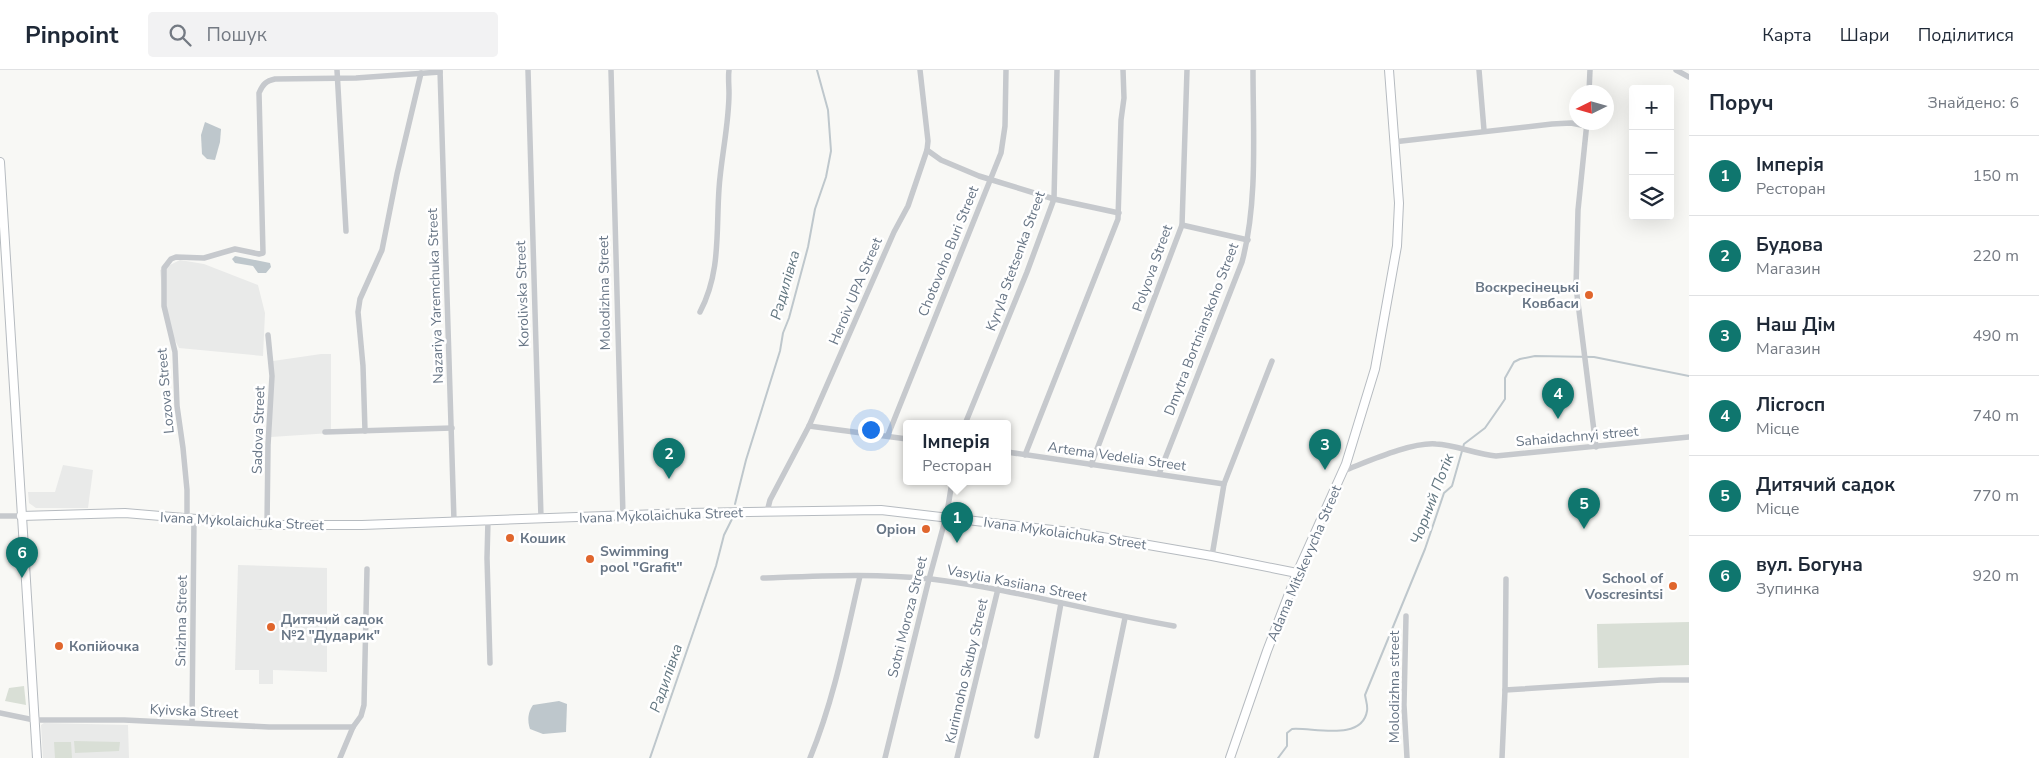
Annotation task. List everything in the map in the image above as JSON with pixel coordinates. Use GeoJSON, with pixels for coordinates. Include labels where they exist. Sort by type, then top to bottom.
{"type":"FeatureCollection","features":[{"type":"Feature","properties":{"kind":"street"},"geometry":{"type":"LineString","coordinates":[[337,70],[346,231]]}},
{"type":"Feature","properties":{"kind":"street","name":"Korolivska Street"},"geometry":{"type":"LineString","coordinates":[[528,70],[541,518]]}},
{"type":"Feature","properties":{"kind":"street","name":"Molodizhna Street"},"geometry":{"type":"LineString","coordinates":[[611,70],[623,516]]}},
{"type":"Feature","properties":{"kind":"street"},"geometry":{"type":"LineString","coordinates":[[700,312],[712,286],[715,269],[719,220],[719,187],[729,94],[729,70]]}},
{"type":"Feature","properties":{"kind":"street","name":"Heroiv UPA Street"},"geometry":{"type":"LineString","coordinates":[[766,512],[770,500],[809,426],[894,232],[908,206],[927,150],[928,141],[920,70]]}},
{"type":"Feature","properties":{"kind":"street","name":"Chotovoho Buri Street"},"geometry":{"type":"LineString","coordinates":[[888,435],[1001,153],[1005,126],[1006,70]]}},
{"type":"Feature","properties":{"kind":"street","name":"Kyryla Stetsenka Street"},"geometry":{"type":"LineString","coordinates":[[967,420],[1027,272],[1054,199],[1057,70]]}},
{"type":"Feature","properties":{"kind":"street"},"geometry":{"type":"LineString","coordinates":[[1025,455],[1119,214],[1123,70]]}},
{"type":"Feature","properties":{"kind":"street","name":"Polyova Street"},"geometry":{"type":"LineString","coordinates":[[1091,465],[1182,225],[1187,70]]}},
{"type":"Feature","properties":{"kind":"street","name":"Dmytra Bortnianskoho Street"},"geometry":{"type":"LineString","coordinates":[[1159,474],[1242,262],[1248,240],[1251,212],[1253,70]]}},
{"type":"Feature","properties":{"kind":"street","name":"Adama Mitskevycha Street"},"geometry":{"type":"LineString","coordinates":[[1230,758],[1267,651],[1297,573],[1343,471],[1375,369],[1397,256],[1399,203],[1389,70]]}},
{"type":"Feature","properties":{"kind":"street"},"geometry":{"type":"LineString","coordinates":[[1479,70],[1484,130]]}},
{"type":"Feature","properties":{"kind":"street"},"geometry":{"type":"LineString","coordinates":[[1589,85],[1590,70]]}},
{"type":"Feature","properties":{"kind":"street"},"geometry":{"type":"LineString","coordinates":[[1676,70],[1689,77]]}},
{"type":"Feature","properties":{"kind":"street"},"geometry":{"type":"LineString","coordinates":[[338,78],[440,71]]}},
{"type":"Feature","properties":{"kind":"street","name":"Nazariya Yaremchuka Street"},"geometry":{"type":"LineString","coordinates":[[440,71],[454,521]]}},
{"type":"Feature","properties":{"kind":"street"},"geometry":{"type":"LineString","coordinates":[[365,431],[363,366],[358,312],[360,299],[382,250],[397,174],[421,73]]}},
{"type":"Feature","properties":{"kind":"street","name":"Lozova Street"},"geometry":{"type":"LineString","coordinates":[[191,519],[177,406],[176,352],[164,306],[163,275],[166,263],[176,257],[204,258],[235,250],[258,254],[263,252],[259,93],[262,85],[268,80],[275,79],[338,78]]}},
{"type":"Feature","properties":{"kind":"street"},"geometry":{"type":"LineString","coordinates":[[1393,142],[1484,130],[1569,123]]}},
{"type":"Feature","properties":{"kind":"street"},"geometry":{"type":"LineString","coordinates":[[1586,130],[1581,170],[1576,261],[1578,312],[1596,447]]}},
{"type":"Feature","properties":{"kind":"street"},"geometry":{"type":"LineString","coordinates":[[927,150],[950,164],[979,176],[1054,199],[1119,214]]}},
{"type":"Feature","properties":{"kind":"street"},"geometry":{"type":"LineString","coordinates":[[0,162],[4,284],[36,758]]}},
{"type":"Feature","properties":{"kind":"street"},"geometry":{"type":"LineString","coordinates":[[1182,225],[1248,240]]}},
{"type":"Feature","properties":{"kind":"street","name":"Sadova Street"},"geometry":{"type":"LineString","coordinates":[[267,525],[268,445],[272,376],[268,335]]}},
{"type":"Feature","properties":{"kind":"street"},"geometry":{"type":"LineString","coordinates":[[1212,556],[1224,484],[1272,361]]}},
{"type":"Feature","properties":{"kind":"street"},"geometry":{"type":"LineString","coordinates":[[809,426],[848,433],[888,435],[903,438]]}},
{"type":"Feature","properties":{"kind":"street"},"geometry":{"type":"LineString","coordinates":[[324,432],[452,428]]}},
{"type":"Feature","properties":{"kind":"street","name":"Sahaidachnyi street"},"geometry":{"type":"LineString","coordinates":[[1343,471],[1419,445],[1434,443],[1496,456],[1689,437]]}},
{"type":"Feature","properties":{"kind":"street","name":"Artema Vedelia Street"},"geometry":{"type":"LineString","coordinates":[[1011,453],[1224,484]]}},
{"type":"Feature","properties":{"kind":"street","name":"Sotni Moroza Street"},"geometry":{"type":"LineString","coordinates":[[885,758],[946,517],[951,485]]}},
{"type":"Feature","properties":{"kind":"street","name":"Ivana Mykolaichuka Street"},"geometry":{"type":"LineString","coordinates":[[21,516],[125,514],[267,525],[362,525],[541,518],[881,510],[1079,533],[1297,573]]}},
{"type":"Feature","properties":{"kind":"street"},"geometry":{"type":"LineString","coordinates":[[0,516],[21,516]]}},
{"type":"Feature","properties":{"kind":"street","name":"Snizhna Street"},"geometry":{"type":"LineString","coordinates":[[191,519],[192,723]]}},
{"type":"Feature","properties":{"kind":"street"},"geometry":{"type":"LineString","coordinates":[[488,520],[486,558],[490,663]]}},
{"type":"Feature","properties":{"kind":"street"},"geometry":{"type":"LineString","coordinates":[[340,758],[353,727],[361,716],[366,692],[367,569]]}},
{"type":"Feature","properties":{"kind":"street"},"geometry":{"type":"LineString","coordinates":[[810,758],[821,732],[860,576]]}},
{"type":"Feature","properties":{"kind":"street","name":"Vasylia Kasiiana Street"},"geometry":{"type":"LineString","coordinates":[[763,578],[860,576],[929,579],[998,589],[1125,618],[1174,626]]}},
{"type":"Feature","properties":{"kind":"street"},"geometry":{"type":"LineString","coordinates":[[1502,758],[1506,579]]}},
{"type":"Feature","properties":{"kind":"street","name":"Kurinnoho Skuby Street"},"geometry":{"type":"LineString","coordinates":[[957,758],[998,589]]}},
{"type":"Feature","properties":{"kind":"street"},"geometry":{"type":"LineString","coordinates":[[1037,736],[1061,603]]}},
{"type":"Feature","properties":{"kind":"street","name":"Molodizhna street"},"geometry":{"type":"LineString","coordinates":[[1406,616],[1404,705],[1407,758]]}},
{"type":"Feature","properties":{"kind":"street"},"geometry":{"type":"LineString","coordinates":[[1096,758],[1125,618]]}},
{"type":"Feature","properties":{"kind":"street"},"geometry":{"type":"LineString","coordinates":[[1505,690],[1660,680],[1689,680]]}},
{"type":"Feature","properties":{"kind":"street","name":"Kyivska Street"},"geometry":{"type":"LineString","coordinates":[[0,712],[34,720],[192,723],[269,727],[353,727]]}},
{"type":"Feature","properties":{"kind":"shaded area"},"geometry":{"type":"Polygon","coordinates":[[[205,122],[221,129],[215,160],[207,159],[202,154],[201,135],[205,122]]]}},
{"type":"Feature","properties":{"kind":"shaded area"},"geometry":{"type":"Polygon","coordinates":[[[235,256],[270,263],[271,267],[266,273],[258,273],[253,266],[235,263],[232,259],[235,256]]]}},
{"type":"Feature","properties":{"kind":"shaded area"},"geometry":{"type":"Polygon","coordinates":[[[180,260],[204,264],[258,285],[265,313],[263,356],[179,348],[165,321],[160,270],[180,260]]]}},
{"type":"Feature","properties":{"kind":"shaded area"},"geometry":{"type":"Polygon","coordinates":[[[331,354],[331,433],[271,437],[273,361],[331,354]]]}},
{"type":"Feature","properties":{"kind":"shaded area"},"geometry":{"type":"Polygon","coordinates":[[[63,465],[93,470],[88,508],[36,508],[29,503],[28,492],[55,492],[63,465]]]}},
{"type":"Feature","properties":{"kind":"shaded area"},"geometry":{"type":"Polygon","coordinates":[[[238,565],[327,568],[327,672],[273,670],[273,684],[259,684],[259,670],[235,670],[238,565]]]}},
{"type":"Feature","properties":{"kind":"shaded area"},"geometry":{"type":"Polygon","coordinates":[[[1689,622],[1689,665],[1598,668],[1597,624],[1689,622]]]}},
{"type":"Feature","properties":{"kind":"shaded area"},"geometry":{"type":"Polygon","coordinates":[[[24,686],[26,705],[5,701],[9,688],[24,686]]]}},
{"type":"Feature","properties":{"kind":"shaded area"},"geometry":{"type":"Polygon","coordinates":[[[559,701],[567,704],[566,732],[543,734],[530,729],[528,716],[533,705],[559,701]]]}},
{"type":"Feature","properties":{"kind":"shaded area"},"geometry":{"type":"Polygon","coordinates":[[[44,723],[128,725],[129,758],[43,758],[41,725],[44,723]]]}},
{"type":"Feature","properties":{"kind":"shaded area"},"geometry":{"type":"Polygon","coordinates":[[[74,741],[120,742],[119,751],[75,753],[74,741]]]}},
{"type":"Feature","properties":{"kind":"shaded area"},"geometry":{"type":"Polygon","coordinates":[[[54,742],[71,742],[72,758],[55,758],[54,742]]]}},
{"type":"Feature","properties":{"kind":"waterway","name":"Радилівка"},"geometry":{"type":"LineString","coordinates":[[735,504],[746,460],[789,318],[831,151],[828,110],[817,70]]}},
{"type":"Feature","properties":{"kind":"waterway","name":"Чорний Потік"},"geometry":{"type":"LineString","coordinates":[[1278,758],[1287,746],[1287,733],[1292,729],[1346,730],[1356,727],[1363,721],[1367,711],[1365,695],[1425,549],[1444,493],[1452,486],[1464,444],[1485,428],[1505,399],[1505,378],[1514,362],[1535,356],[1594,357],[1689,376]]}},
{"type":"Feature","properties":{"kind":"waterway","name":"Радилівка"},"geometry":{"type":"LineString","coordinates":[[650,758],[716,566],[724,535],[732,519]]}},
{"type":"Feature","properties":{"kind":"place","name":"Воскресінецькі Ковбаси"},"geometry":{"type":"Point","coordinates":[1589,295]}},
{"type":"Feature","properties":{"kind":"place","name":"Лісгосп"},"geometry":{"type":"Point","coordinates":[1558,419]}},
{"type":"Feature","properties":{"kind":"place","name":"Наш Дім"},"geometry":{"type":"Point","coordinates":[1325,470]}},
{"type":"Feature","properties":{"kind":"place","name":"Будова"},"geometry":{"type":"Point","coordinates":[669,479]}},
{"type":"Feature","properties":{"kind":"place","name":"Оріон"},"geometry":{"type":"Point","coordinates":[926,529]}},
{"type":"Feature","properties":{"kind":"place","name":"Дитячий садок"},"geometry":{"type":"Point","coordinates":[1584,529]}},
{"type":"Feature","properties":{"kind":"place","name":"Кошик"},"geometry":{"type":"Point","coordinates":[510,538]}},
{"type":"Feature","properties":{"kind":"place","name":"Імперія"},"geometry":{"type":"Point","coordinates":[957,543]}},
{"type":"Feature","properties":{"kind":"place","name":"Swimming pool \"Grafit\""},"geometry":{"type":"Point","coordinates":[590,559]}},
{"type":"Feature","properties":{"kind":"place","name":"вул. Богуна"},"geometry":{"type":"Point","coordinates":[22,578]}},
{"type":"Feature","properties":{"kind":"place","name":"School of Voscresintsi"},"geometry":{"type":"Point","coordinates":[1673,586]}},
{"type":"Feature","properties":{"kind":"place","name":"Дитячий садок №2 \"Дударик\""},"geometry":{"type":"Point","coordinates":[271,627]}},
{"type":"Feature","properties":{"kind":"place","name":"Копійочка"},"geometry":{"type":"Point","coordinates":[59,646]}}]}
